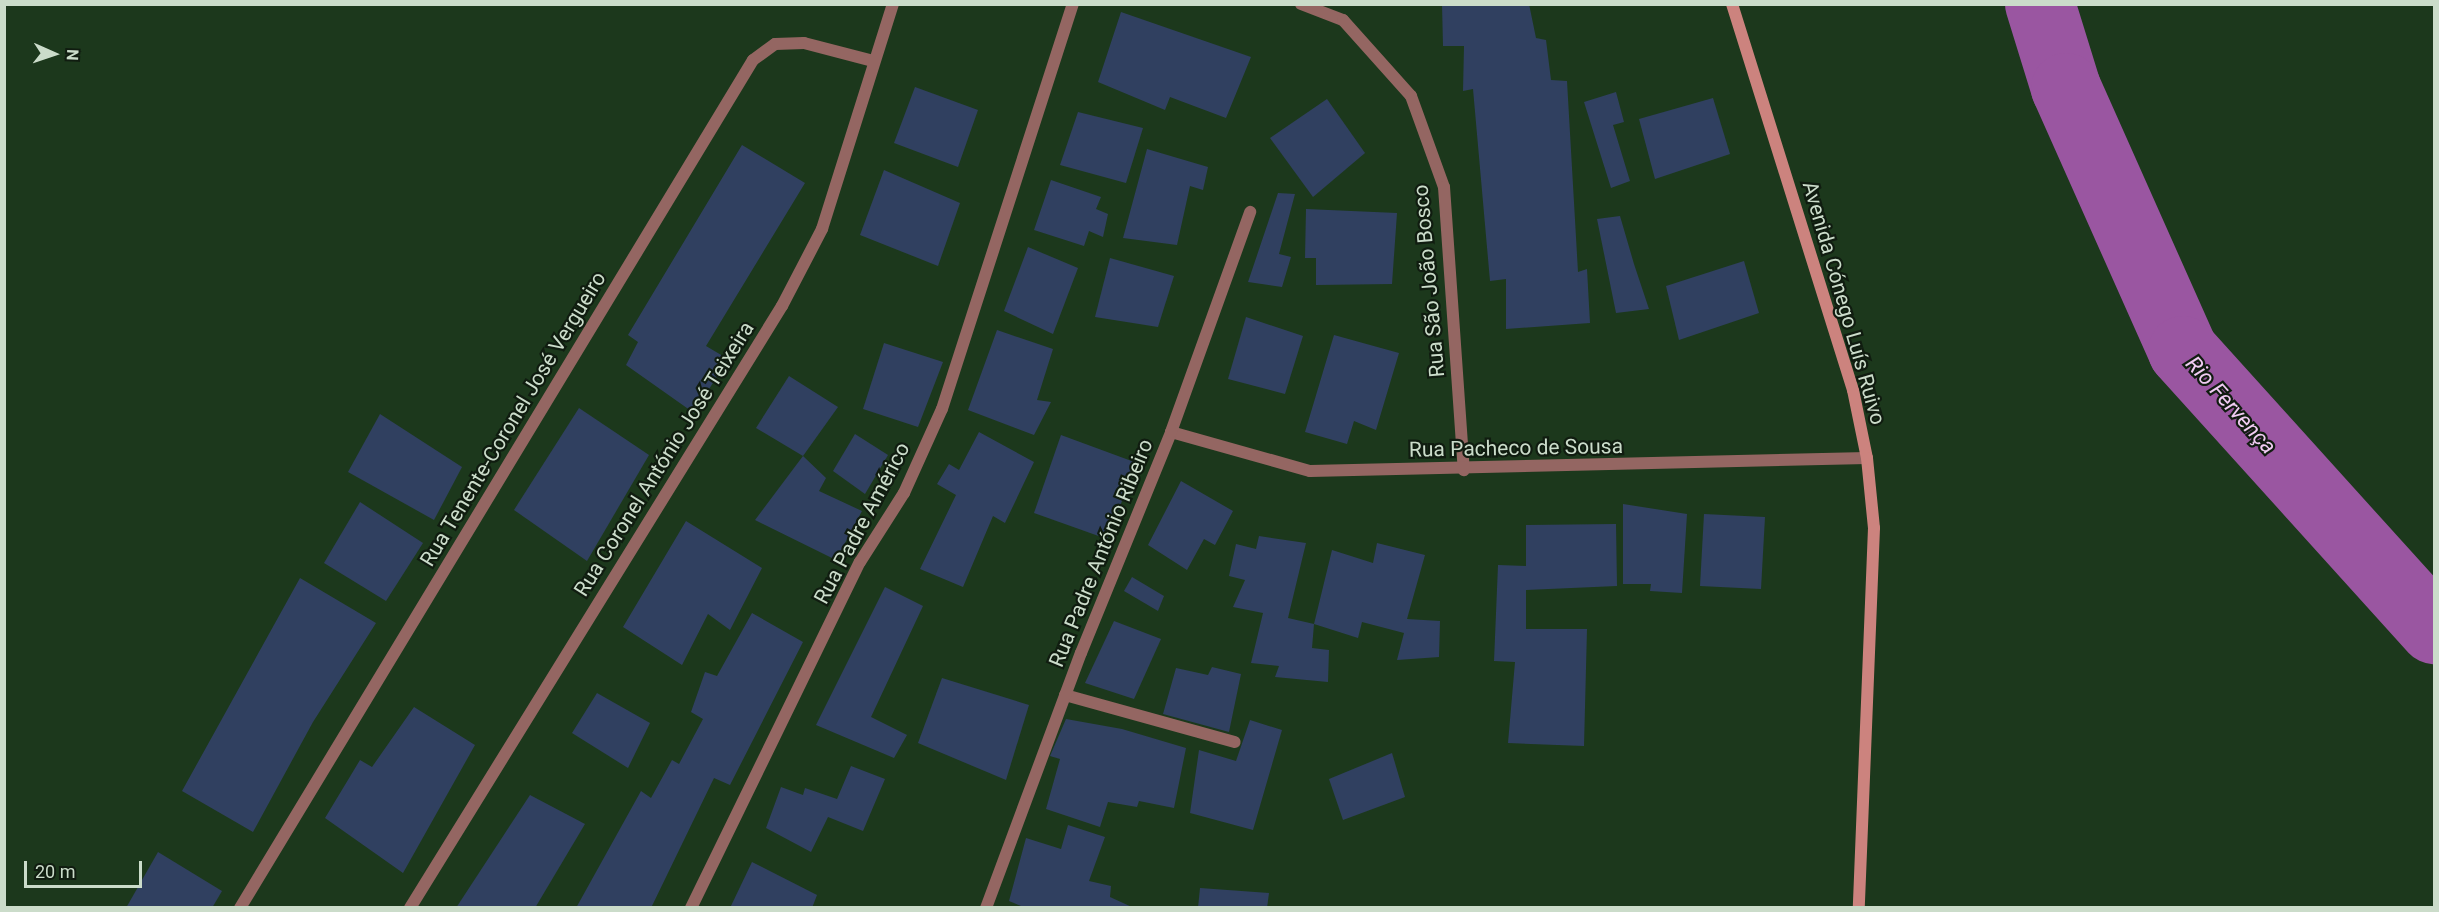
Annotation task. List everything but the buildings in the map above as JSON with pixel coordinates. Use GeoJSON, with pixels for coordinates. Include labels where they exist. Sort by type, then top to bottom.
{"type":"FeatureCollection","features":[{"type":"Feature","properties":{"kind":"street","name":"Rua Coronel António José Teixeira"},"geometry":{"type":"LineString","coordinates":[[410,908],[782,306],[822,229],[893,4]]}},
{"type":"Feature","properties":{"kind":"street","name":"Rua Padre Américo"},"geometry":{"type":"LineString","coordinates":[[691,908],[855,573],[904,493],[942,409],[1073,4]]}},
{"type":"Feature","properties":{"kind":"street","name":"Rua São João Bosco"},"geometry":{"type":"LineString","coordinates":[[1301,4],[1343,20],[1411,96],[1444,188],[1464,470]]}},
{"type":"Feature","properties":{"kind":"street","name":"Avenida Cónego Luís Ruivo"},"geometry":{"type":"LineString","coordinates":[[1732,4],[1850,379],[1867,459],[1874,528],[1859,908]]}},
{"type":"Feature","properties":{"kind":"street","name":"Rua Tenente-Coronel José Vergueiro"},"geometry":{"type":"LineString","coordinates":[[240,908],[753,60],[775,44],[804,43],[873,62]]}},
{"type":"Feature","properties":{"kind":"street","name":"Rua Padre António Ribeiro"},"geometry":{"type":"LineString","coordinates":[[986,908],[1065,695],[1172,432],[1250,212]]}},
{"type":"Feature","properties":{"kind":"street","name":"Rua Pacheco de Sousa"},"geometry":{"type":"LineString","coordinates":[[1172,432],[1310,471],[1464,470],[1867,459]]}},
{"type":"Feature","properties":{"kind":"street"},"geometry":{"type":"LineString","coordinates":[[1065,695],[1235,742]]}},
{"type":"Feature","properties":{"kind":"waterway","name":"Rio Fervença"},"geometry":{"type":"LineString","coordinates":[[2040,4],[2066,88],[2183,351],[2434,629]]}}]}
